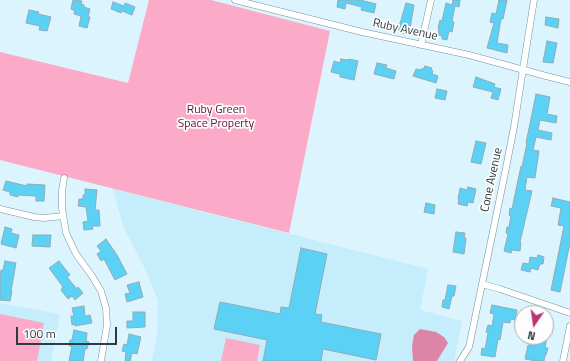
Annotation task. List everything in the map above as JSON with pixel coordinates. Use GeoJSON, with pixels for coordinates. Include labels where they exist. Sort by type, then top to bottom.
{"type":"FeatureCollection","features":[{"type":"Feature","properties":{"kind":"street","name":"Ruby Avenue"},"geometry":{"type":"LineString","coordinates":[[235,0],[362,32],[469,55],[570,82]]}},
{"type":"Feature","properties":{"kind":"street"},"geometry":{"type":"LineString","coordinates":[[421,45],[431,0]]}},
{"type":"Feature","properties":{"kind":"street","name":"Cone Avenue"},"geometry":{"type":"LineString","coordinates":[[460,361],[469,347],[482,284],[514,127],[534,0]]}},
{"type":"Feature","properties":{"kind":"street"},"geometry":{"type":"LineString","coordinates":[[64,178],[61,197],[66,233],[76,254],[97,283],[106,308],[107,325],[101,361]]}},
{"type":"Feature","properties":{"kind":"street"},"geometry":{"type":"LineString","coordinates":[[0,209],[34,217],[44,218],[63,216]]}},
{"type":"Feature","properties":{"kind":"street"},"geometry":{"type":"LineString","coordinates":[[482,284],[570,313]]}},
{"type":"Feature","properties":{"kind":"street"},"geometry":{"type":"LineString","coordinates":[[563,361],[570,326]]}},
{"type":"Feature","properties":{"kind":"shaded area"},"geometry":{"type":"Polygon","coordinates":[[[113,189],[428,269],[420,310],[462,321],[454,361],[152,361],[157,334],[158,301],[146,271],[123,226],[113,189]]]}},
{"type":"Feature","properties":{"kind":"shaded area"},"geometry":{"type":"Polygon","coordinates":[[[0,303],[60,314],[51,361],[0,361],[0,303]]]}},
{"type":"Feature","properties":{"kind":"shaded area"},"geometry":{"type":"Polygon","coordinates":[[[420,329],[436,332],[444,337],[448,343],[437,361],[413,361],[412,346],[414,335],[420,329]]]}},
{"type":"Feature","properties":{"kind":"green space","name":"Ruby Green Space Property"},"geometry":{"type":"Polygon","coordinates":[[[149,0],[211,0],[330,31],[289,233],[0,160],[0,52],[128,83],[149,0]]]}},
{"type":"Feature","properties":{"kind":"green space"},"geometry":{"type":"Polygon","coordinates":[[[0,314],[44,323],[37,361],[0,361],[0,314]]]}},
{"type":"Feature","properties":{"kind":"green space"},"geometry":{"type":"Polygon","coordinates":[[[226,338],[260,345],[257,361],[221,361],[226,338]]]}},
{"type":"Feature","properties":{"kind":"building"},"geometry":{"type":"Polygon","coordinates":[[[73,0],[82,1],[81,4],[84,5],[84,7],[90,9],[88,17],[90,17],[87,28],[79,26],[81,16],[74,14],[75,11],[71,9],[73,0]]]}},
{"type":"Feature","properties":{"kind":"building"},"geometry":{"type":"Polygon","coordinates":[[[338,0],[360,0],[376,4],[374,13],[361,10],[362,7],[346,3],[345,9],[337,7],[338,0]]]}},
{"type":"Feature","properties":{"kind":"building"},"geometry":{"type":"Polygon","coordinates":[[[453,0],[460,0],[459,7],[455,6],[452,21],[454,22],[452,32],[449,31],[447,40],[442,39],[442,36],[438,35],[440,20],[442,21],[446,3],[452,5],[453,0]]]}},
{"type":"Feature","properties":{"kind":"building"},"geometry":{"type":"Polygon","coordinates":[[[499,0],[507,0],[503,19],[501,19],[497,43],[508,45],[507,53],[487,48],[494,23],[490,22],[492,13],[496,14],[499,0]]]}},
{"type":"Feature","properties":{"kind":"building"},"geometry":{"type":"Polygon","coordinates":[[[113,2],[124,6],[125,3],[135,7],[132,15],[111,9],[113,2]]]}},
{"type":"Feature","properties":{"kind":"building"},"geometry":{"type":"Polygon","coordinates":[[[406,3],[414,5],[409,34],[402,33],[402,30],[398,30],[406,3]]]}},
{"type":"Feature","properties":{"kind":"building"},"geometry":{"type":"Polygon","coordinates":[[[29,10],[51,17],[47,31],[39,30],[40,26],[26,23],[29,10]]]}},
{"type":"Feature","properties":{"kind":"building"},"geometry":{"type":"Polygon","coordinates":[[[546,17],[559,19],[558,28],[545,25],[546,17]]]}},
{"type":"Feature","properties":{"kind":"building"},"geometry":{"type":"Polygon","coordinates":[[[547,41],[557,43],[553,63],[543,62],[547,41]]]}},
{"type":"Feature","properties":{"kind":"building"},"geometry":{"type":"Polygon","coordinates":[[[341,59],[358,61],[354,80],[340,77],[340,74],[331,72],[334,61],[340,63],[341,59]]]}},
{"type":"Feature","properties":{"kind":"building"},"geometry":{"type":"Polygon","coordinates":[[[377,63],[387,65],[386,68],[396,71],[394,79],[374,74],[377,63]]]}},
{"type":"Feature","properties":{"kind":"building"},"geometry":{"type":"Polygon","coordinates":[[[425,66],[432,68],[432,74],[438,76],[436,83],[413,76],[416,69],[422,70],[425,66]]]}},
{"type":"Feature","properties":{"kind":"building"},"geometry":{"type":"Polygon","coordinates":[[[476,77],[495,84],[494,87],[501,89],[498,100],[491,98],[493,92],[473,87],[476,77]]]}},
{"type":"Feature","properties":{"kind":"building"},"geometry":{"type":"Polygon","coordinates":[[[437,89],[447,91],[445,100],[435,98],[437,89]]]}},
{"type":"Feature","properties":{"kind":"building"},"geometry":{"type":"Polygon","coordinates":[[[536,94],[550,97],[547,114],[557,116],[556,123],[540,120],[538,130],[552,133],[551,140],[536,137],[533,150],[539,151],[535,178],[527,177],[525,190],[532,191],[520,242],[520,251],[512,250],[511,253],[504,251],[508,234],[506,233],[511,216],[509,215],[510,208],[512,209],[521,166],[522,167],[536,94]]]}},
{"type":"Feature","properties":{"kind":"building"},"geometry":{"type":"Polygon","coordinates":[[[476,141],[486,143],[481,164],[471,162],[476,141]]]}},
{"type":"Feature","properties":{"kind":"building"},"geometry":{"type":"Polygon","coordinates":[[[6,181],[27,186],[27,184],[45,185],[44,201],[36,201],[36,196],[18,195],[18,197],[10,195],[10,192],[3,190],[6,181]]]}},
{"type":"Feature","properties":{"kind":"building"},"geometry":{"type":"Polygon","coordinates":[[[468,187],[476,189],[473,203],[468,202],[467,206],[458,204],[460,188],[467,190],[468,187]]]}},
{"type":"Feature","properties":{"kind":"building"},"geometry":{"type":"Polygon","coordinates":[[[85,189],[97,190],[95,210],[99,210],[100,226],[92,226],[93,229],[84,230],[83,222],[88,221],[86,207],[78,206],[79,199],[83,199],[83,195],[85,195],[85,189]]]}},
{"type":"Feature","properties":{"kind":"building"},"geometry":{"type":"Polygon","coordinates":[[[553,198],[570,202],[570,243],[560,292],[551,290],[564,226],[558,225],[561,208],[551,206],[553,198]]]}},
{"type":"Feature","properties":{"kind":"building"},"geometry":{"type":"Polygon","coordinates":[[[426,203],[435,205],[434,214],[424,212],[426,203]]]}},
{"type":"Feature","properties":{"kind":"building"},"geometry":{"type":"Polygon","coordinates":[[[5,227],[12,229],[11,233],[19,235],[16,248],[1,244],[5,227]]]}},
{"type":"Feature","properties":{"kind":"building"},"geometry":{"type":"Polygon","coordinates":[[[456,232],[465,233],[464,238],[466,238],[464,254],[453,252],[456,232]]]}},
{"type":"Feature","properties":{"kind":"building"},"geometry":{"type":"Polygon","coordinates":[[[33,235],[51,235],[50,247],[32,246],[33,235]]]}},
{"type":"Feature","properties":{"kind":"building"},"geometry":{"type":"Polygon","coordinates":[[[106,239],[117,255],[127,274],[115,280],[104,259],[101,261],[97,254],[101,251],[97,246],[106,239]]]}},
{"type":"Feature","properties":{"kind":"building"},"geometry":{"type":"Polygon","coordinates":[[[301,248],[327,254],[315,314],[322,315],[321,322],[381,334],[376,360],[323,349],[321,361],[263,361],[267,340],[214,329],[220,302],[280,314],[281,307],[289,308],[301,248]]]}},
{"type":"Feature","properties":{"kind":"building"},"geometry":{"type":"Polygon","coordinates":[[[538,255],[544,257],[543,264],[540,264],[538,270],[531,268],[530,272],[521,270],[523,263],[529,264],[530,257],[537,258],[538,255]]]}},
{"type":"Feature","properties":{"kind":"building"},"geometry":{"type":"Polygon","coordinates":[[[5,261],[16,263],[10,301],[0,300],[0,276],[5,261]]]}},
{"type":"Feature","properties":{"kind":"building"},"geometry":{"type":"Polygon","coordinates":[[[59,261],[70,275],[67,277],[77,289],[78,287],[83,293],[75,300],[72,296],[68,299],[61,290],[63,287],[49,268],[59,261]]]}},
{"type":"Feature","properties":{"kind":"building"},"geometry":{"type":"Polygon","coordinates":[[[139,282],[143,297],[127,302],[125,294],[130,293],[127,285],[139,282]]]}},
{"type":"Feature","properties":{"kind":"building"},"geometry":{"type":"Polygon","coordinates":[[[448,285],[456,286],[449,309],[442,307],[448,285]]]}},
{"type":"Feature","properties":{"kind":"building"},"geometry":{"type":"Polygon","coordinates":[[[492,305],[514,309],[514,320],[511,319],[510,323],[503,322],[495,357],[481,355],[482,348],[485,349],[488,325],[492,326],[494,314],[490,313],[492,305]]]}},
{"type":"Feature","properties":{"kind":"building"},"geometry":{"type":"Polygon","coordinates":[[[84,306],[85,316],[90,315],[92,323],[75,326],[75,324],[72,325],[71,316],[74,316],[72,308],[84,306]]]}},
{"type":"Feature","properties":{"kind":"building"},"geometry":{"type":"Polygon","coordinates":[[[133,312],[145,312],[145,327],[127,328],[127,321],[133,321],[133,312]]]}},
{"type":"Feature","properties":{"kind":"building"},"geometry":{"type":"Polygon","coordinates":[[[74,330],[87,333],[86,341],[89,342],[87,349],[85,349],[83,361],[69,361],[72,346],[69,346],[74,330]]]}},
{"type":"Feature","properties":{"kind":"building"},"geometry":{"type":"Polygon","coordinates":[[[129,334],[141,337],[137,354],[132,353],[130,361],[125,361],[126,352],[122,351],[124,344],[127,345],[129,334]]]}},
{"type":"Feature","properties":{"kind":"building"},"geometry":{"type":"Polygon","coordinates":[[[528,345],[546,345],[545,348],[548,348],[544,361],[525,359],[528,345]]]}}]}
